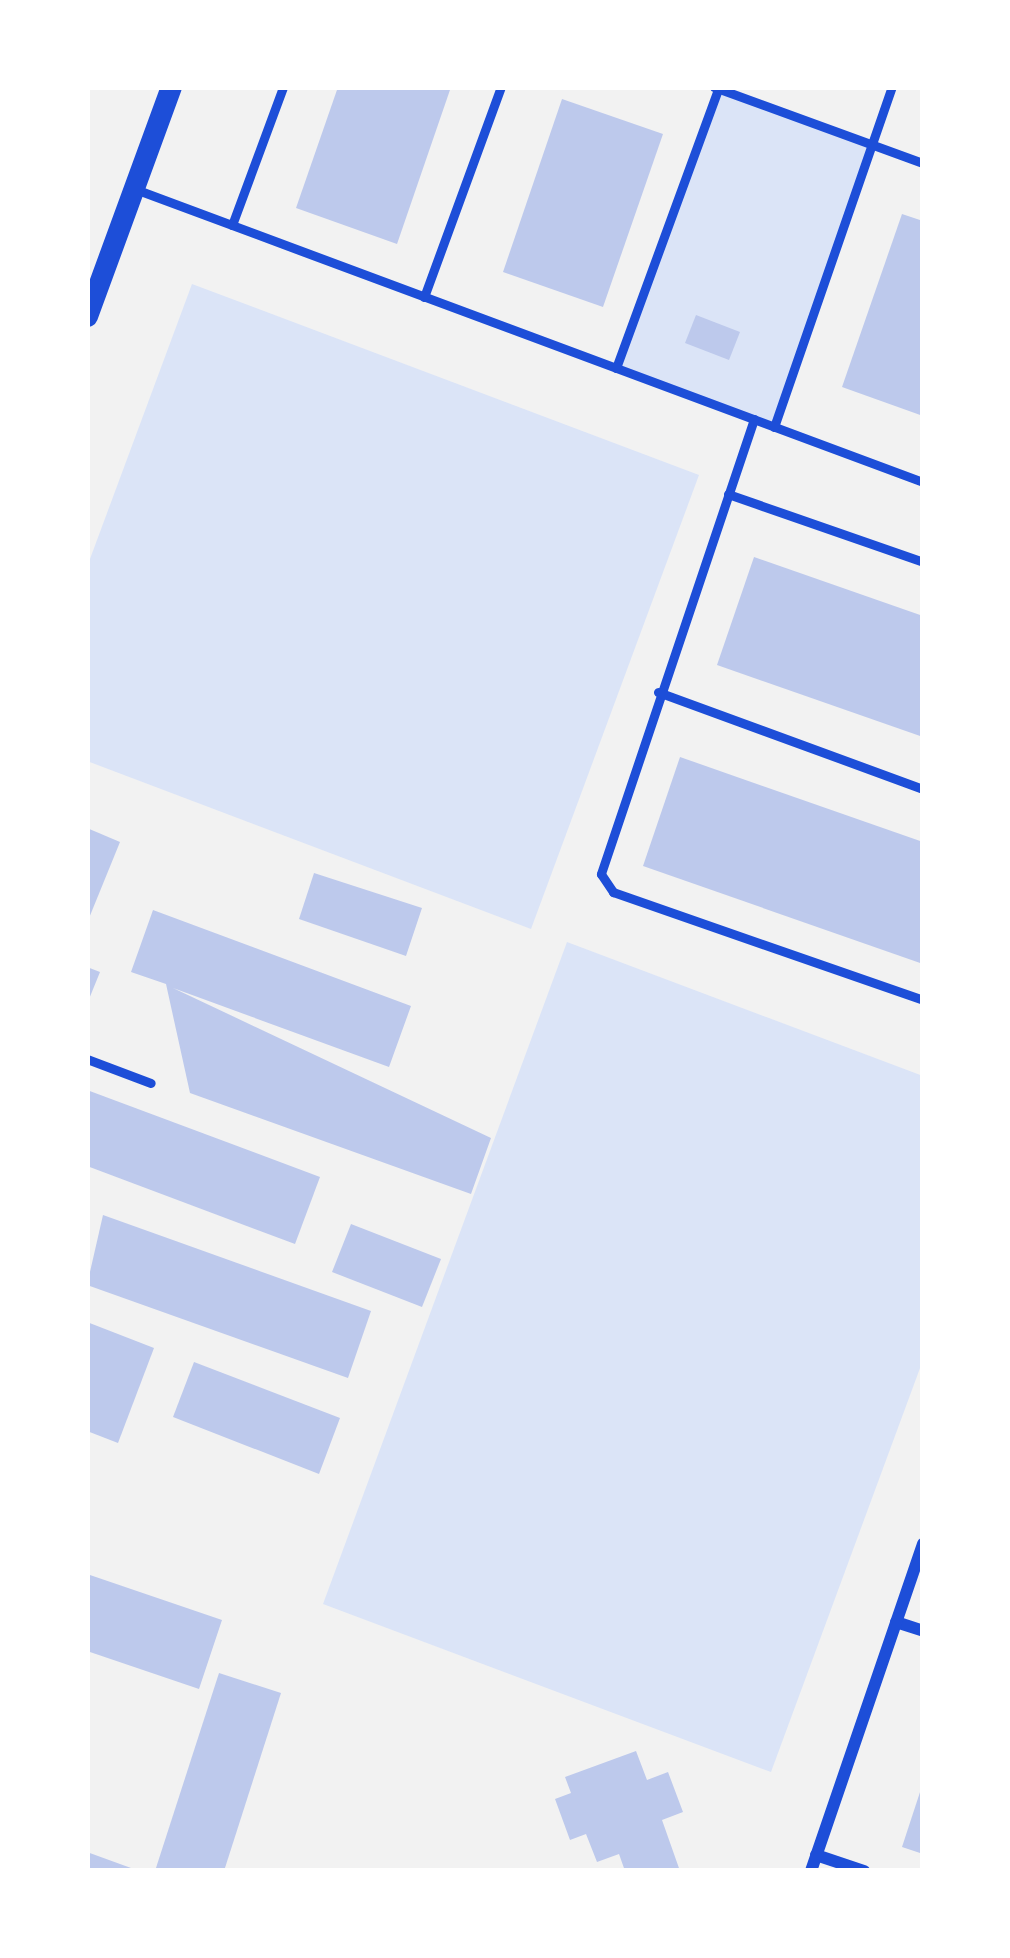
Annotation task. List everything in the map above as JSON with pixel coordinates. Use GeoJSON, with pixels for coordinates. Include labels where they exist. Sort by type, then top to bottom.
{"type":"FeatureCollection","features":[{"type":"Feature","properties":{"kind":"street"},"geometry":{"type":"LineString","coordinates":[[87,316],[170,87]]}},
{"type":"Feature","properties":{"kind":"street"},"geometry":{"type":"LineString","coordinates":[[811,1871],[923,1544]]}},
{"type":"Feature","properties":{"kind":"street"},"geometry":{"type":"LineString","coordinates":[[896,1622],[923,1631]]}},
{"type":"Feature","properties":{"kind":"street"},"geometry":{"type":"LineString","coordinates":[[816,1855],[864,1871]]}},
{"type":"Feature","properties":{"kind":"lane"},"geometry":{"type":"LineString","coordinates":[[232,225],[284,87]]}},
{"type":"Feature","properties":{"kind":"lane"},"geometry":{"type":"LineString","coordinates":[[424,297],[501,87]]}},
{"type":"Feature","properties":{"kind":"lane"},"geometry":{"type":"LineString","coordinates":[[774,427],[892,87]]}},
{"type":"Feature","properties":{"kind":"lane"},"geometry":{"type":"LineString","coordinates":[[616,368],[716,88],[923,163]]}},
{"type":"Feature","properties":{"kind":"lane"},"geometry":{"type":"LineString","coordinates":[[133,189],[923,482]]}},
{"type":"Feature","properties":{"kind":"lane"},"geometry":{"type":"LineString","coordinates":[[754,419],[599,860],[613,892],[923,1000]]}},
{"type":"Feature","properties":{"kind":"lane"},"geometry":{"type":"LineString","coordinates":[[728,494],[923,562]]}},
{"type":"Feature","properties":{"kind":"lane"},"geometry":{"type":"LineString","coordinates":[[658,692],[923,789]]}},
{"type":"Feature","properties":{"kind":"lane"},"geometry":{"type":"LineString","coordinates":[[87,1059],[151,1083]]}},
{"type":"Feature","properties":{"kind":"shaded area"},"geometry":{"type":"Polygon","coordinates":[[[718,89],[872,145],[774,427],[616,368],[718,89]]]}},
{"type":"Feature","properties":{"kind":"shaded area"},"geometry":{"type":"Polygon","coordinates":[[[192,284],[699,475],[531,929],[87,761],[87,567],[192,284]]]}},
{"type":"Feature","properties":{"kind":"shaded area"},"geometry":{"type":"Polygon","coordinates":[[[567,942],[923,1076],[923,1360],[771,1772],[323,1604],[567,942]]]}},
{"type":"Feature","properties":{"kind":"building"},"geometry":{"type":"Polygon","coordinates":[[[338,87],[451,87],[397,244],[296,208],[338,87]]]}},
{"type":"Feature","properties":{"kind":"building"},"geometry":{"type":"Polygon","coordinates":[[[562,99],[663,134],[603,307],[503,272],[562,99]]]}},
{"type":"Feature","properties":{"kind":"building"},"geometry":{"type":"Polygon","coordinates":[[[902,214],[923,221],[923,416],[842,387],[902,214]]]}},
{"type":"Feature","properties":{"kind":"building"},"geometry":{"type":"Polygon","coordinates":[[[696,315],[740,332],[729,360],[685,343],[696,315]]]}},
{"type":"Feature","properties":{"kind":"building"},"geometry":{"type":"Polygon","coordinates":[[[754,557],[923,616],[923,737],[717,665],[754,557]]]}},
{"type":"Feature","properties":{"kind":"building"},"geometry":{"type":"Polygon","coordinates":[[[680,757],[923,842],[923,964],[643,866],[680,757]]]}},
{"type":"Feature","properties":{"kind":"building"},"geometry":{"type":"Polygon","coordinates":[[[87,828],[120,842],[87,923],[87,828]]]}},
{"type":"Feature","properties":{"kind":"building"},"geometry":{"type":"Polygon","coordinates":[[[314,873],[422,908],[406,956],[299,919],[314,873]]]}},
{"type":"Feature","properties":{"kind":"building"},"geometry":{"type":"Polygon","coordinates":[[[153,910],[411,1006],[389,1067],[173,988],[491,1138],[471,1194],[190,1093],[166,984],[131,972],[153,910]]]}},
{"type":"Feature","properties":{"kind":"building"},"geometry":{"type":"Polygon","coordinates":[[[87,967],[100,972],[87,1004],[87,967]]]}},
{"type":"Feature","properties":{"kind":"building"},"geometry":{"type":"Polygon","coordinates":[[[87,1090],[320,1177],[295,1244],[87,1166],[87,1090]]]}},
{"type":"Feature","properties":{"kind":"building"},"geometry":{"type":"Polygon","coordinates":[[[103,1215],[371,1311],[348,1378],[87,1285],[103,1215]]]}},
{"type":"Feature","properties":{"kind":"building"},"geometry":{"type":"Polygon","coordinates":[[[351,1224],[441,1259],[422,1307],[332,1272],[351,1224]]]}},
{"type":"Feature","properties":{"kind":"building"},"geometry":{"type":"Polygon","coordinates":[[[87,1322],[154,1348],[118,1443],[87,1431],[87,1322]]]}},
{"type":"Feature","properties":{"kind":"building"},"geometry":{"type":"Polygon","coordinates":[[[194,1362],[340,1418],[319,1474],[173,1417],[194,1362]]]}},
{"type":"Feature","properties":{"kind":"building"},"geometry":{"type":"Polygon","coordinates":[[[87,1574],[222,1620],[199,1689],[87,1651],[87,1574]]]}},
{"type":"Feature","properties":{"kind":"building"},"geometry":{"type":"Polygon","coordinates":[[[219,1673],[281,1693],[224,1871],[155,1871],[219,1673]]]}},
{"type":"Feature","properties":{"kind":"building"},"geometry":{"type":"Polygon","coordinates":[[[636,1751],[647,1780],[668,1772],[683,1812],[662,1820],[680,1871],[625,1871],[619,1854],[597,1862],[586,1834],[570,1840],[555,1799],[571,1793],[565,1777],[636,1751]]]}},
{"type":"Feature","properties":{"kind":"building"},"geometry":{"type":"Polygon","coordinates":[[[923,1786],[923,1854],[902,1847],[923,1786]]]}},
{"type":"Feature","properties":{"kind":"building"},"geometry":{"type":"Polygon","coordinates":[[[87,1852],[131,1868],[87,1871],[87,1852]]]}}]}
